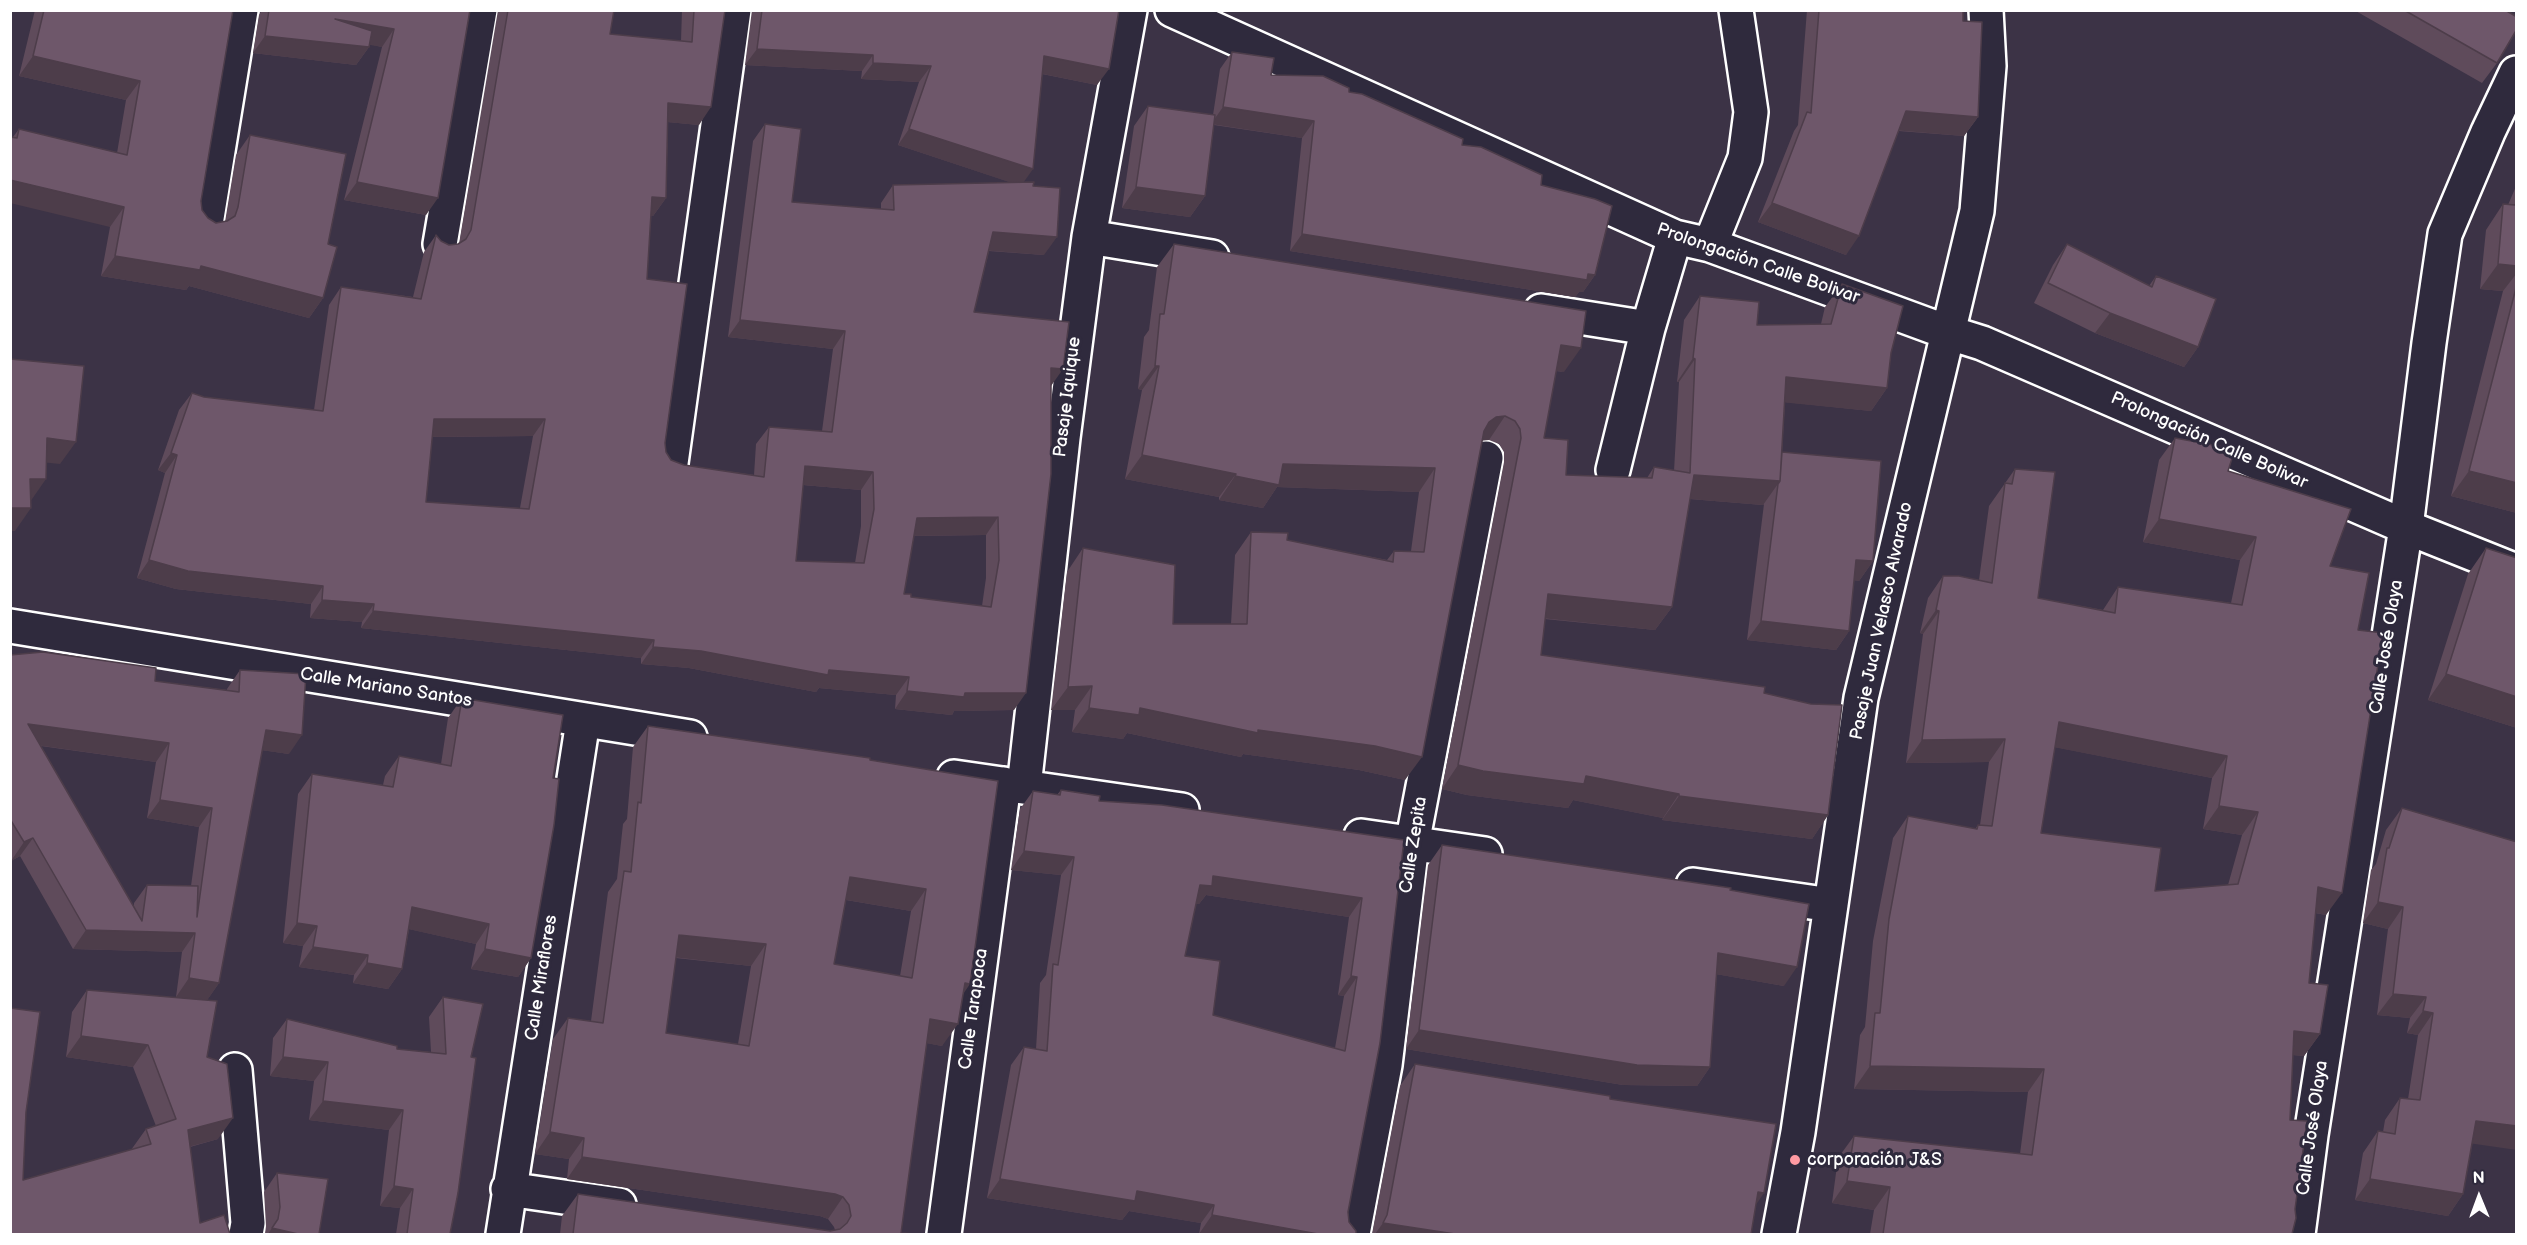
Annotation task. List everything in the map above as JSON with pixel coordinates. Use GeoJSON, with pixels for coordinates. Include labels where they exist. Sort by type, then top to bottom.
{"type":"FeatureCollection","features":[{"type":"Feature","properties":{"kind":"street"},"geometry":{"type":"LineString","coordinates":[[206,224],[241,10]]}},
{"type":"Feature","properties":{"kind":"street"},"geometry":{"type":"LineString","coordinates":[[440,244],[480,10]]}},
{"type":"Feature","properties":{"kind":"street"},"geometry":{"type":"LineString","coordinates":[[671,463],[734,10]]}},
{"type":"Feature","properties":{"kind":"street","name":"Pasaje Iquique"},"geometry":{"type":"LineString","coordinates":[[1014,786],[1089,237],[1130,10]]}},
{"type":"Feature","properties":{"kind":"street","name":"Prolongación Calle Bolivar"},"geometry":{"type":"LineString","coordinates":[[1172,10],[1675,237],[1710,245],[1982,343],[2406,527],[2517,571]]}},
{"type":"Feature","properties":{"kind":"street"},"geometry":{"type":"LineString","coordinates":[[1710,245],[1731,198],[1745,158],[1748,135],[1750,112],[1736,10]]}},
{"type":"Feature","properties":{"kind":"street","name":"Pasaje Juan Velasco Alvarado"},"geometry":{"type":"LineString","coordinates":[[1779,1234],[1786,1130],[1831,905],[1861,698],[1977,211],[1989,66],[1986,10]]}},
{"type":"Feature","properties":{"kind":"street","name":"Calle José Olaya"},"geometry":{"type":"LineString","coordinates":[[2298,1234],[2406,527],[2428,343],[2445,234],[2488,132],[2517,73]]}},
{"type":"Feature","properties":{"kind":"street"},"geometry":{"type":"LineString","coordinates":[[1089,237],[1242,262]]}},
{"type":"Feature","properties":{"kind":"street"},"geometry":{"type":"LineString","coordinates":[[1613,470],[1648,328],[1675,237]]}},
{"type":"Feature","properties":{"kind":"street"},"geometry":{"type":"LineString","coordinates":[[1510,306],[1648,328]]}},
{"type":"Feature","properties":{"kind":"street","name":"Calle Zepita"},"geometry":{"type":"LineString","coordinates":[[1353,1234],[1397,1067],[1412,843],[1486,458]]}},
{"type":"Feature","properties":{"kind":"street","name":"Calle Mariano Santos"},"geometry":{"type":"LineString","coordinates":[[10,626],[723,742]]}},
{"type":"Feature","properties":{"kind":"street","name":"Calle Miraflores"},"geometry":{"type":"LineString","coordinates":[[503,1234],[508,1189],[583,721]]}},
{"type":"Feature","properties":{"kind":"street"},"geometry":{"type":"LineString","coordinates":[[922,772],[1212,814]]}},
{"type":"Feature","properties":{"kind":"street","name":"Calle Tarapaca"},"geometry":{"type":"LineString","coordinates":[[944,1234],[1014,786]]}},
{"type":"Feature","properties":{"kind":"street"},"geometry":{"type":"LineString","coordinates":[[1330,831],[1517,859]]}},
{"type":"Feature","properties":{"kind":"street"},"geometry":{"type":"LineString","coordinates":[[1668,881],[1831,905]]}},
{"type":"Feature","properties":{"kind":"street"},"geometry":{"type":"LineString","coordinates":[[235,1070],[248,1222],[246,1234]]}},
{"type":"Feature","properties":{"kind":"street"},"geometry":{"type":"LineString","coordinates":[[508,1189],[646,1209]]}},
{"type":"Feature","properties":{"kind":"building"},"geometry":{"type":"Polygon","coordinates":[[[44,10],[233,10],[201,201],[202,210],[216,223],[227,221],[235,216],[250,135],[346,154],[328,244],[337,247],[323,298],[201,266],[200,270],[115,256],[124,207],[10,180],[10,137],[17,138],[19,129],[127,155],[140,81],[33,56],[44,10]]]}},
{"type":"Feature","properties":{"kind":"building"},"geometry":{"type":"Polygon","coordinates":[[[269,10],[470,10],[438,198],[357,182],[394,29],[335,19],[372,31],[369,47],[265,36],[269,10]]]}},
{"type":"Feature","properties":{"kind":"building"},"geometry":{"type":"Polygon","coordinates":[[[508,10],[614,10],[610,34],[692,42],[694,10],[725,10],[711,107],[668,103],[666,198],[652,197],[647,279],[687,284],[665,443],[666,452],[671,460],[684,465],[764,477],[769,427],[832,432],[845,331],[740,320],[765,124],[801,129],[792,202],[894,210],[893,185],[1034,182],[1033,186],[1060,188],[1057,237],[993,232],[974,312],[1069,322],[1063,369],[1051,368],[1051,474],[1026,693],[965,693],[964,697],[907,691],[909,677],[829,670],[828,675],[701,651],[653,647],[654,640],[373,611],[374,604],[322,600],[323,586],[188,571],[149,560],[177,455],[171,453],[192,393],[204,397],[323,411],[341,287],[421,299],[436,235],[449,245],[458,244],[466,239],[471,230],[508,10]],[[434,419],[426,502],[529,509],[545,419],[434,419]],[[805,466],[796,561],[864,563],[874,509],[873,472],[805,466]],[[998,517],[917,518],[904,594],[911,594],[911,597],[991,607],[999,560],[998,517]]]}},
{"type":"Feature","properties":{"kind":"building"},"geometry":{"type":"Polygon","coordinates":[[[762,10],[1119,10],[1109,69],[1044,56],[1033,169],[909,129],[931,66],[873,63],[873,55],[757,49],[762,10]]]}},
{"type":"Feature","properties":{"kind":"building"},"geometry":{"type":"Polygon","coordinates":[[[1819,10],[1963,10],[1963,21],[1982,22],[1978,117],[1906,111],[1859,236],[1772,203],[1807,112],[1811,113],[1819,10]]]}},
{"type":"Feature","properties":{"kind":"building"},"geometry":{"type":"Polygon","coordinates":[[[2404,10],[2505,10],[2517,17],[2517,29],[2497,63],[2404,10]]]}},
{"type":"Feature","properties":{"kind":"building"},"geometry":{"type":"Polygon","coordinates":[[[1232,52],[1274,58],[1271,75],[1323,76],[1349,88],[1349,92],[1362,94],[1463,139],[1462,145],[1481,147],[1542,175],[1541,185],[1595,199],[1612,206],[1595,275],[1588,274],[1587,280],[1302,234],[1314,121],[1223,107],[1232,52]]]}},
{"type":"Feature","properties":{"kind":"building"},"geometry":{"type":"Polygon","coordinates":[[[1148,106],[1215,115],[1205,196],[1136,187],[1148,106]]]}},
{"type":"Feature","properties":{"kind":"building"},"geometry":{"type":"Polygon","coordinates":[[[2517,202],[2517,266],[2498,264],[2503,204],[2515,205],[2517,202]]]}},
{"type":"Feature","properties":{"kind":"building"},"geometry":{"type":"Polygon","coordinates":[[[1174,244],[1586,311],[1581,348],[1561,345],[1544,438],[1568,440],[1566,475],[1652,478],[1654,467],[1690,473],[1695,359],[1693,358],[1700,296],[1759,302],[1757,325],[1831,324],[1842,284],[1903,306],[1891,353],[1887,388],[1786,377],[1780,481],[1694,475],[1672,607],[1548,594],[1541,655],[1765,687],[1764,693],[1811,704],[1842,705],[1828,815],[1679,796],[1679,794],[1586,776],[1584,784],[1483,771],[1458,765],[1521,438],[1520,429],[1515,421],[1505,416],[1496,417],[1489,422],[1484,431],[1422,757],[1375,746],[1258,730],[1258,733],[1140,708],[1139,715],[1089,708],[1092,686],[1068,687],[1083,548],[1175,565],[1173,624],[1247,624],[1251,532],[1288,533],[1287,540],[1393,562],[1394,551],[1424,552],[1435,468],[1283,464],[1279,485],[1142,455],[1159,366],[1155,366],[1160,314],[1164,314],[1174,244]]]}},
{"type":"Feature","properties":{"kind":"building"},"geometry":{"type":"Polygon","coordinates":[[[2067,244],[2152,287],[2156,276],[2216,299],[2198,347],[2110,313],[2048,283],[2067,244]]]}},
{"type":"Feature","properties":{"kind":"building"},"geometry":{"type":"Polygon","coordinates":[[[2517,284],[2517,483],[2469,471],[2517,284]]]}},
{"type":"Feature","properties":{"kind":"building"},"geometry":{"type":"Polygon","coordinates":[[[10,359],[84,366],[76,442],[47,438],[46,479],[30,479],[31,508],[10,508],[10,359]]]}},
{"type":"Feature","properties":{"kind":"building"},"geometry":{"type":"Polygon","coordinates":[[[2175,438],[2235,449],[2228,471],[2351,509],[2330,566],[2369,573],[2358,630],[2383,633],[2342,893],[2318,887],[2309,983],[2328,985],[2320,1034],[2294,1031],[2290,1120],[2307,1121],[2295,1209],[2296,1218],[2292,1234],[1883,1234],[1890,1187],[1847,1181],[1854,1136],[2032,1155],[2044,1069],[1870,1066],[1875,1013],[1880,1013],[1889,919],[1908,816],[1977,829],[1978,825],[1992,826],[2005,739],[1922,740],[1939,611],[1936,610],[1943,576],[1959,576],[1992,583],[2005,483],[2012,484],[2015,469],[2055,472],[2038,598],[2115,613],[2118,587],[2242,605],[2256,537],[2159,519],[2175,438]],[[2059,722],[2041,833],[2161,848],[2155,891],[2238,884],[2258,812],[2219,806],[2227,756],[2059,722]]]}},
{"type":"Feature","properties":{"kind":"building"},"geometry":{"type":"Polygon","coordinates":[[[1782,452],[1881,461],[1873,561],[1856,560],[1849,631],[1761,621],[1782,452]]]}},
{"type":"Feature","properties":{"kind":"building"},"geometry":{"type":"Polygon","coordinates":[[[2486,548],[2517,558],[2517,697],[2446,674],[2486,548]]]}},
{"type":"Feature","properties":{"kind":"building"},"geometry":{"type":"Polygon","coordinates":[[[43,652],[156,668],[155,681],[239,692],[240,670],[306,674],[302,735],[266,730],[219,983],[189,978],[195,933],[86,930],[33,838],[24,842],[10,819],[10,655],[43,652]],[[28,724],[142,921],[147,885],[198,886],[197,917],[212,808],[160,800],[169,743],[28,724]]]}},
{"type":"Feature","properties":{"kind":"building"},"geometry":{"type":"Polygon","coordinates":[[[462,698],[563,715],[553,778],[559,779],[554,825],[531,958],[485,949],[489,924],[412,907],[402,969],[367,963],[368,955],[313,947],[317,926],[297,923],[312,774],[393,787],[399,756],[451,766],[462,698]]]}},
{"type":"Feature","properties":{"kind":"building"},"geometry":{"type":"Polygon","coordinates":[[[648,726],[870,758],[870,760],[998,781],[970,984],[965,983],[958,1024],[930,1019],[901,1233],[916,1234],[573,1234],[578,1194],[830,1231],[840,1229],[851,1216],[849,1205],[843,1197],[835,1194],[582,1157],[584,1138],[550,1132],[568,1018],[603,1023],[624,871],[631,872],[638,802],[641,803],[648,726]],[[850,877],[834,964],[912,978],[926,889],[850,877]],[[679,935],[666,1033],[749,1046],[766,944],[679,935]]]}},
{"type":"Feature","properties":{"kind":"building"},"geometry":{"type":"Polygon","coordinates":[[[1061,790],[1100,796],[1099,801],[1162,805],[1404,840],[1380,1043],[1348,1212],[1349,1222],[1356,1234],[1318,1234],[1212,1215],[1214,1205],[1137,1191],[1135,1201],[1000,1179],[1024,1047],[1047,1051],[1053,964],[1058,965],[1074,857],[1024,851],[1033,791],[1060,795],[1061,790]],[[1213,876],[1212,886],[1200,885],[1185,956],[1220,961],[1213,1015],[1345,1051],[1357,977],[1351,976],[1362,898],[1213,876]]]}},
{"type":"Feature","properties":{"kind":"building"},"geometry":{"type":"Polygon","coordinates":[[[2402,808],[2517,842],[2517,1126],[2476,1121],[2463,1194],[2370,1179],[2378,1131],[2395,1134],[2400,1098],[2420,1100],[2433,1013],[2423,1011],[2426,997],[2393,994],[2403,907],[2378,902],[2387,848],[2389,848],[2402,808]]]}},
{"type":"Feature","properties":{"kind":"building"},"geometry":{"type":"Polygon","coordinates":[[[1442,845],[1731,888],[1730,890],[1809,904],[1797,967],[1718,953],[1710,1067],[1637,1065],[1419,1030],[1442,845]]]}},
{"type":"Feature","properties":{"kind":"building"},"geometry":{"type":"Polygon","coordinates":[[[87,990],[217,1001],[207,1057],[227,1064],[233,1118],[188,1130],[200,1223],[224,1215],[230,1234],[10,1234],[10,1008],[40,1012],[26,1112],[23,1180],[151,1144],[146,1129],[176,1119],[148,1045],[81,1036],[87,990]]]}},
{"type":"Feature","properties":{"kind":"building"},"geometry":{"type":"Polygon","coordinates":[[[443,997],[483,1004],[471,1057],[476,1058],[458,1193],[450,1234],[407,1234],[413,1189],[394,1186],[403,1110],[323,1101],[328,1062],[283,1057],[287,1019],[397,1046],[397,1049],[446,1054],[443,997]]]}},
{"type":"Feature","properties":{"kind":"building"},"geometry":{"type":"Polygon","coordinates":[[[1415,1064],[1610,1096],[1610,1099],[1776,1124],[1764,1193],[1758,1192],[1751,1234],[1455,1234],[1383,1223],[1387,1215],[1415,1064]]]}},
{"type":"Feature","properties":{"kind":"building"},"geometry":{"type":"Polygon","coordinates":[[[277,1173],[328,1179],[319,1234],[298,1234],[272,1228],[278,1219],[280,1207],[277,1173]]]}},
{"type":"Feature","properties":{"kind":"place","name":"corporación J&S"},"geometry":{"type":"Point","coordinates":[1795,1160]}}]}
